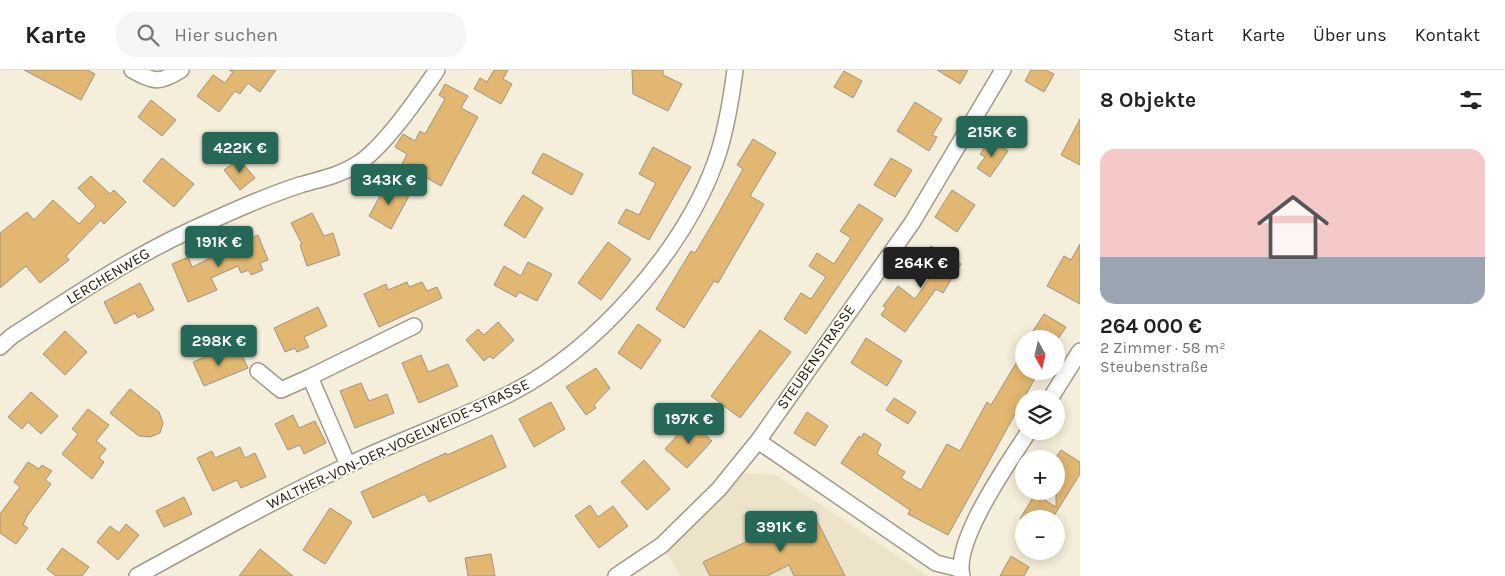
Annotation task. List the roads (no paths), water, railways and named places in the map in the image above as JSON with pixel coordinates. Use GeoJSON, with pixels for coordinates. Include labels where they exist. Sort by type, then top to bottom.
{"type":"FeatureCollection","features":[{"type":"Feature","properties":{"kind":"street"},"geometry":{"type":"LineString","coordinates":[[132,70],[149,79],[162,81],[181,70]]}},
{"type":"Feature","properties":{"kind":"street","name":"LERCHENWEG"},"geometry":{"type":"LineString","coordinates":[[0,347],[12,336],[131,259],[266,198],[301,185],[328,179],[358,164],[386,136],[437,70]]}},
{"type":"Feature","properties":{"kind":"street","name":"WALTHER-VON-DER-VOGELWEIDE-STRASSE"},"geometry":{"type":"LineString","coordinates":[[137,576],[244,517],[348,465],[514,392],[565,360],[610,320],[662,258],[687,223],[715,163],[731,106],[735,70]]}},
{"type":"Feature","properties":{"kind":"street","name":"STEUBENSTRASSE"},"geometry":{"type":"LineString","coordinates":[[616,576],[662,545],[719,489],[758,441],[912,223],[1003,70]]}},
{"type":"Feature","properties":{"kind":"street"},"geometry":{"type":"LineString","coordinates":[[258,371],[280,390],[414,326]]}},
{"type":"Feature","properties":{"kind":"street"},"geometry":{"type":"LineString","coordinates":[[1056,390],[1080,351]]}},
{"type":"Feature","properties":{"kind":"street"},"geometry":{"type":"LineString","coordinates":[[310,377],[348,465]]}},
{"type":"Feature","properties":{"kind":"street"},"geometry":{"type":"LineString","coordinates":[[758,441],[936,563],[961,572],[968,533],[1024,440]]}}]}
